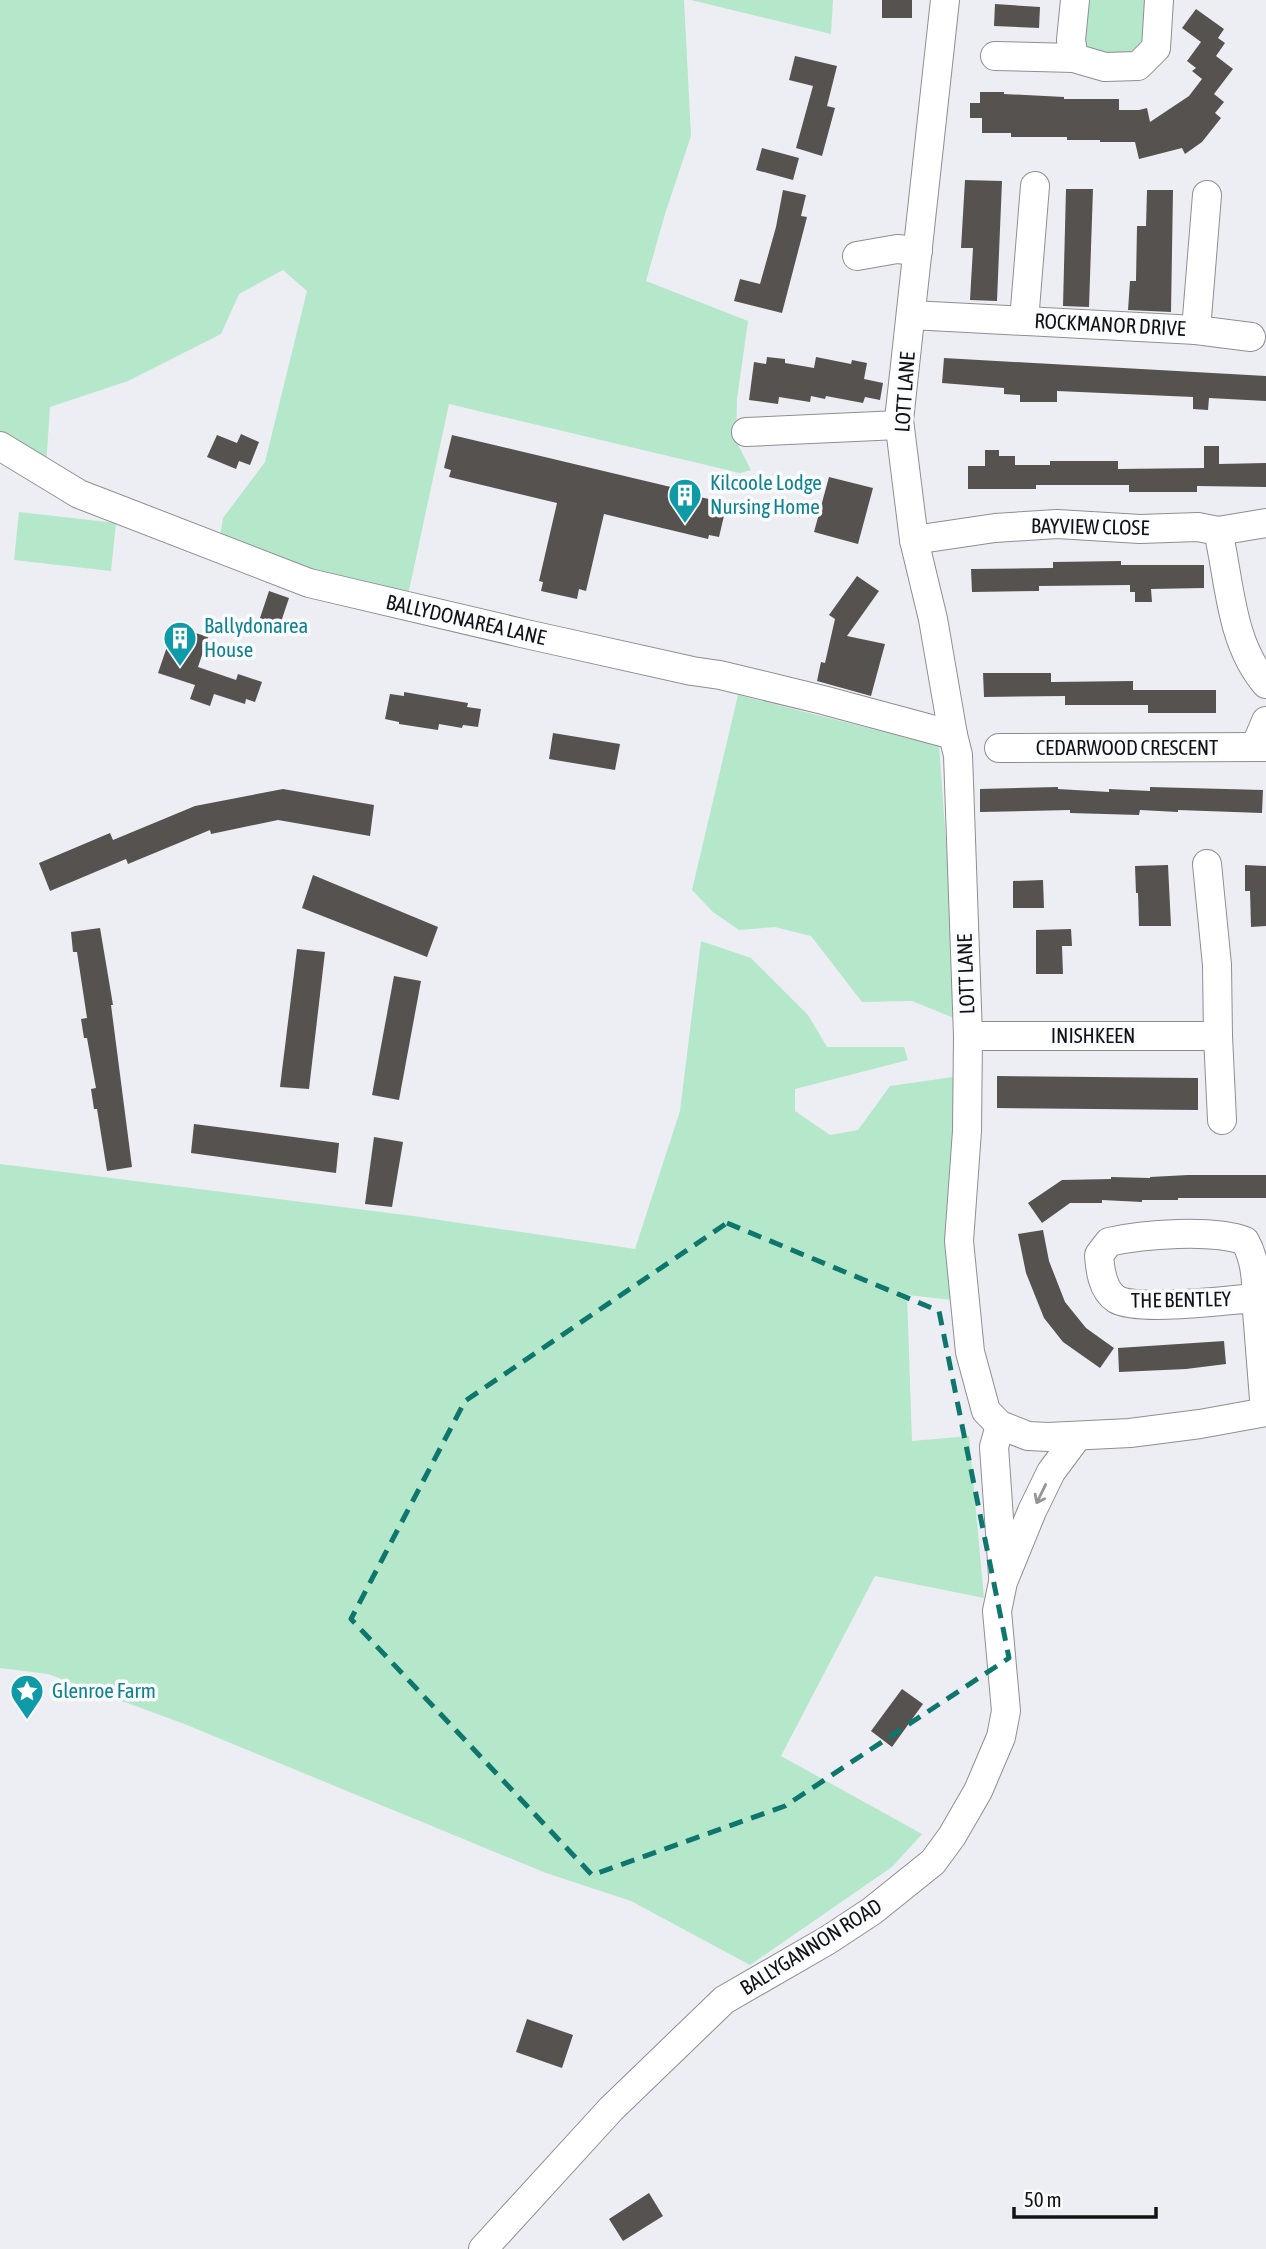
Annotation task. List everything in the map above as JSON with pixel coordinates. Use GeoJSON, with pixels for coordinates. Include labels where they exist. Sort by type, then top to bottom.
{"type":"FeatureCollection","features":[{"type":"Feature","properties":{"kind":"street","name":"LOTT LANE"},"geometry":{"type":"LineString","coordinates":[[945,0],[899,425],[914,540],[933,619],[958,755],[968,1036],[967,1131],[958,1241],[970,1352],[986,1411],[1000,1425]]}},
{"type":"Feature","properties":{"kind":"street"},"geometry":{"type":"LineString","coordinates":[[1074,58],[1071,40],[1075,0]]}},
{"type":"Feature","properties":{"kind":"street"},"geometry":{"type":"LineString","coordinates":[[995,56],[1074,58],[1105,67],[1138,66],[1156,48],[1159,0]]}},
{"type":"Feature","properties":{"kind":"street","name":"ROCKMANOR DRIVE"},"geometry":{"type":"LineString","coordinates":[[1024,321],[1035,186]]}},
{"type":"Feature","properties":{"kind":"street","name":"ROCKMANOR DRIVE"},"geometry":{"type":"LineString","coordinates":[[1196,330],[1207,194]]}},
{"type":"Feature","properties":{"kind":"street"},"geometry":{"type":"LineString","coordinates":[[857,256],[897,249],[918,251]]}},
{"type":"Feature","properties":{"kind":"street","name":"ROCKMANOR DRIVE"},"geometry":{"type":"LineString","coordinates":[[911,315],[1196,330],[1251,337]]}},
{"type":"Feature","properties":{"kind":"street"},"geometry":{"type":"LineString","coordinates":[[746,432],[899,425]]}},
{"type":"Feature","properties":{"kind":"street","name":"BALLYDONAREA LANE"},"geometry":{"type":"LineString","coordinates":[[0,446],[79,494],[309,583],[823,699],[953,735]]}},
{"type":"Feature","properties":{"kind":"street","name":"BAYVIEW CLOSE"},"geometry":{"type":"LineString","coordinates":[[914,540],[995,528],[1057,524],[1140,529],[1198,527],[1218,531],[1266,523]]}},
{"type":"Feature","properties":{"kind":"street"},"geometry":{"type":"LineString","coordinates":[[1218,531],[1236,629],[1266,684]]}},
{"type":"Feature","properties":{"kind":"street","name":"CEDARWOOD CRESCENT"},"geometry":{"type":"LineString","coordinates":[[999,748],[1261,747],[1266,721]]}},
{"type":"Feature","properties":{"kind":"street"},"geometry":{"type":"LineString","coordinates":[[1207,864],[1217,965],[1222,1120]]}},
{"type":"Feature","properties":{"kind":"street","name":"INISHKEEN"},"geometry":{"type":"LineString","coordinates":[[968,1036],[1218,1035]]}},
{"type":"Feature","properties":{"kind":"street","name":"THE BENTLEY"},"geometry":{"type":"LineString","coordinates":[[1256,1298],[1129,1304],[1114,1297],[1109,1290],[1101,1274],[1098,1255],[1109,1242],[1147,1235],[1233,1237],[1245,1241],[1252,1255],[1257,1282],[1256,1298],[1266,1412]]}},
{"type":"Feature","properties":{"kind":"street"},"geometry":{"type":"LineString","coordinates":[[1000,1425],[1028,1436],[1077,1437],[1200,1424],[1266,1412]]}},
{"type":"Feature","properties":{"kind":"street","name":"BALLYGANNON ROAD"},"geometry":{"type":"LineString","coordinates":[[1000,1425],[993,1447],[1003,1582]]}},
{"type":"Feature","properties":{"kind":"street","name":"BALLYGANNON ROAD"},"geometry":{"type":"LineString","coordinates":[[483,2249],[611,2109],[724,2000],[828,1940],[872,1911],[933,1863],[978,1791],[1002,1737],[1006,1711],[997,1611],[1003,1582],[1051,1472],[1077,1437]]}},
{"type":"Feature","properties":{"kind":"highlighted area"},"geometry":{"type":"Polygon","coordinates":[[[727,1223],[939,1311],[1009,1658],[785,1806],[592,1875],[351,1619],[465,1401],[727,1223]]]}},
{"type":"Feature","properties":{"kind":"green space"},"geometry":{"type":"Polygon","coordinates":[[[0,0],[684,0],[691,136],[646,281],[748,321],[737,399],[736,441],[751,470],[740,473],[449,404],[408,595],[315,577],[219,543],[223,518],[265,462],[307,291],[283,270],[239,294],[221,334],[128,381],[50,407],[46,466],[0,437],[0,0]]]}},
{"type":"Feature","properties":{"kind":"green space"},"geometry":{"type":"Polygon","coordinates":[[[691,0],[833,0],[831,34],[691,0]]]}},
{"type":"Feature","properties":{"kind":"green space"},"geometry":{"type":"Polygon","coordinates":[[[1082,0],[1147,0],[1141,47],[1114,57],[1101,55],[1086,47],[1082,0]]]}},
{"type":"Feature","properties":{"kind":"green space"},"geometry":{"type":"Polygon","coordinates":[[[19,512],[116,523],[111,571],[14,560],[19,512]]]}},
{"type":"Feature","properties":{"kind":"green space"},"geometry":{"type":"Polygon","coordinates":[[[738,695],[939,746],[959,1020],[912,1001],[862,1002],[811,936],[775,927],[739,930],[713,912],[692,890],[738,695]]]}},
{"type":"Feature","properties":{"kind":"green space"},"geometry":{"type":"Polygon","coordinates":[[[701,941],[751,958],[808,1015],[827,1047],[904,1047],[908,1060],[795,1089],[795,1111],[830,1135],[858,1130],[890,1086],[953,1077],[953,1300],[907,1295],[912,1441],[969,1436],[984,1598],[875,1576],[781,1756],[922,1834],[892,1867],[750,1965],[631,1901],[546,1873],[182,1723],[48,1674],[0,1668],[0,1164],[413,1216],[635,1249],[680,1111],[701,941]]]}},
{"type":"Feature","properties":{"kind":"building"},"geometry":{"type":"Polygon","coordinates":[[[882,0],[912,0],[912,18],[882,18],[882,0]]]}},
{"type":"Feature","properties":{"kind":"building"},"geometry":{"type":"Polygon","coordinates":[[[995,4],[1040,7],[1039,28],[994,26],[995,4]]]}},
{"type":"Feature","properties":{"kind":"building"},"geometry":{"type":"Polygon","coordinates":[[[1196,9],[1224,29],[1218,38],[1225,43],[1216,56],[1233,69],[1214,94],[1224,102],[1215,113],[1221,118],[1202,142],[1185,154],[1182,148],[1139,159],[1135,142],[1067,140],[1067,137],[1011,137],[1011,133],[982,133],[982,118],[970,118],[970,103],[980,103],[980,92],[1004,92],[1064,99],[1119,99],[1119,110],[1147,108],[1150,122],[1189,96],[1202,79],[1192,71],[1196,68],[1187,61],[1201,42],[1182,28],[1196,9]]]}},
{"type":"Feature","properties":{"kind":"building"},"geometry":{"type":"Polygon","coordinates":[[[795,56],[837,66],[827,106],[835,108],[822,156],[796,148],[813,86],[789,80],[795,56]]]}},
{"type":"Feature","properties":{"kind":"building"},"geometry":{"type":"Polygon","coordinates":[[[762,148],[799,158],[793,180],[756,170],[762,148]]]}},
{"type":"Feature","properties":{"kind":"building"},"geometry":{"type":"Polygon","coordinates":[[[965,180],[1002,181],[997,301],[970,300],[973,248],[961,248],[965,180]]]}},
{"type":"Feature","properties":{"kind":"building"},"geometry":{"type":"Polygon","coordinates":[[[1066,189],[1093,189],[1089,307],[1063,306],[1066,189]]]}},
{"type":"Feature","properties":{"kind":"building"},"geometry":{"type":"Polygon","coordinates":[[[783,190],[806,195],[801,216],[807,217],[782,313],[734,301],[740,279],[760,284],[783,190]]]}},
{"type":"Feature","properties":{"kind":"building"},"geometry":{"type":"Polygon","coordinates":[[[1147,190],[1173,190],[1171,312],[1128,310],[1130,281],[1136,281],[1137,226],[1146,226],[1147,190]]]}},
{"type":"Feature","properties":{"kind":"building"},"geometry":{"type":"Polygon","coordinates":[[[767,357],[785,359],[785,363],[814,368],[816,357],[851,364],[852,360],[867,363],[864,379],[883,383],[880,400],[865,397],[863,403],[811,396],[810,402],[779,397],[778,404],[749,400],[754,362],[766,364],[767,357]]]}},
{"type":"Feature","properties":{"kind":"building"},"geometry":{"type":"Polygon","coordinates":[[[944,358],[1266,376],[1266,401],[1209,398],[1208,410],[1193,409],[1193,397],[1057,391],[1057,402],[1020,402],[1020,395],[1004,394],[1004,388],[942,383],[944,358]]]}},
{"type":"Feature","properties":{"kind":"building"},"geometry":{"type":"Polygon","coordinates":[[[241,434],[259,442],[250,465],[239,461],[236,469],[207,457],[217,435],[237,443],[241,434]]]}},
{"type":"Feature","properties":{"kind":"building","name":"Kilcoole Lodge Nursing Home"},"geometry":{"type":"Polygon","coordinates":[[[452,435],[696,493],[695,496],[727,503],[719,537],[709,535],[708,539],[604,514],[586,591],[579,589],[577,599],[541,591],[543,582],[539,581],[557,503],[449,477],[451,470],[444,468],[452,435]]]}},
{"type":"Feature","properties":{"kind":"building"},"geometry":{"type":"Polygon","coordinates":[[[1204,446],[1219,446],[1219,464],[1266,463],[1266,487],[1197,486],[1197,492],[1129,492],[1129,485],[1036,485],[1036,489],[968,489],[968,466],[985,466],[985,450],[999,450],[999,456],[1015,456],[1015,465],[1050,465],[1050,461],[1118,461],[1118,469],[1204,468],[1204,446]]]}},
{"type":"Feature","properties":{"kind":"building"},"geometry":{"type":"Polygon","coordinates":[[[829,477],[873,488],[858,544],[814,532],[829,477]]]}},
{"type":"Feature","properties":{"kind":"building"},"geometry":{"type":"Polygon","coordinates":[[[1121,561],[1121,565],[1204,565],[1204,588],[1151,589],[1152,602],[1135,602],[1135,592],[1130,592],[1130,585],[1039,586],[1039,591],[972,592],[971,569],[1053,568],[1053,562],[1121,561]]]}},
{"type":"Feature","properties":{"kind":"building"},"geometry":{"type":"Polygon","coordinates":[[[857,576],[879,591],[847,636],[885,644],[871,696],[817,681],[821,662],[825,663],[835,619],[829,615],[857,576]]]}},
{"type":"Feature","properties":{"kind":"building"},"geometry":{"type":"Polygon","coordinates":[[[269,591],[289,598],[280,625],[260,618],[269,591]]]}},
{"type":"Feature","properties":{"kind":"building","name":"Ballydonarea House"},"geometry":{"type":"Polygon","coordinates":[[[174,626],[208,637],[198,667],[236,680],[238,674],[262,682],[255,702],[246,699],[245,704],[214,694],[210,706],[190,699],[195,685],[158,673],[174,626]]]}},
{"type":"Feature","properties":{"kind":"building"},"geometry":{"type":"Polygon","coordinates":[[[983,673],[1051,673],[1051,682],[1133,681],[1133,690],[1216,690],[1216,713],[1148,713],[1148,705],[1065,705],[1065,696],[984,697],[983,673]]]}},
{"type":"Feature","properties":{"kind":"building"},"geometry":{"type":"Polygon","coordinates":[[[404,692],[468,703],[467,707],[481,709],[478,727],[463,725],[462,728],[439,724],[438,730],[385,719],[390,694],[404,696],[404,692]]]}},
{"type":"Feature","properties":{"kind":"building"},"geometry":{"type":"Polygon","coordinates":[[[553,733],[620,744],[615,770],[549,759],[553,733]]]}},
{"type":"Feature","properties":{"kind":"building"},"geometry":{"type":"Polygon","coordinates":[[[1058,787],[1109,792],[1109,789],[1150,791],[1150,787],[1263,790],[1262,813],[1178,810],[1140,810],[1139,815],[1070,813],[1070,810],[980,812],[980,789],[1058,787]]]}},
{"type":"Feature","properties":{"kind":"building"},"geometry":{"type":"Polygon","coordinates":[[[283,789],[374,805],[370,836],[278,820],[211,834],[210,830],[128,864],[126,859],[50,891],[39,863],[110,833],[113,840],[195,806],[283,789]]]}},
{"type":"Feature","properties":{"kind":"building"},"geometry":{"type":"Polygon","coordinates":[[[1168,865],[1171,926],[1139,926],[1135,866],[1168,865]]]}},
{"type":"Feature","properties":{"kind":"building"},"geometry":{"type":"Polygon","coordinates":[[[1245,865],[1266,866],[1266,926],[1251,927],[1250,891],[1245,891],[1245,865]]]}},
{"type":"Feature","properties":{"kind":"building"},"geometry":{"type":"Polygon","coordinates":[[[313,875],[438,927],[427,957],[302,908],[313,875]]]}},
{"type":"Feature","properties":{"kind":"building"},"geometry":{"type":"Polygon","coordinates":[[[1043,880],[1044,908],[1013,908],[1013,881],[1043,880]]]}},
{"type":"Feature","properties":{"kind":"building"},"geometry":{"type":"Polygon","coordinates":[[[100,928],[113,1005],[132,1167],[107,1171],[97,1109],[94,1109],[91,1089],[96,1088],[81,1019],[87,1018],[77,952],[73,952],[71,932],[100,928]]]}},
{"type":"Feature","properties":{"kind":"building"},"geometry":{"type":"Polygon","coordinates":[[[1071,929],[1072,946],[1062,946],[1063,974],[1036,974],[1036,930],[1071,929]]]}},
{"type":"Feature","properties":{"kind":"building"},"geometry":{"type":"Polygon","coordinates":[[[297,949],[325,952],[309,1089],[280,1087],[297,949]]]}},
{"type":"Feature","properties":{"kind":"building"},"geometry":{"type":"Polygon","coordinates":[[[394,976],[421,981],[399,1100],[372,1095],[394,976]]]}},
{"type":"Feature","properties":{"kind":"building"},"geometry":{"type":"Polygon","coordinates":[[[997,1076],[1198,1078],[1198,1110],[997,1108],[997,1076]]]}},
{"type":"Feature","properties":{"kind":"building"},"geometry":{"type":"Polygon","coordinates":[[[194,1124],[339,1143],[336,1173],[191,1153],[194,1124]]]}},
{"type":"Feature","properties":{"kind":"building"},"geometry":{"type":"Polygon","coordinates":[[[374,1137],[403,1142],[392,1207],[365,1204],[374,1137]]]}},
{"type":"Feature","properties":{"kind":"building"},"geometry":{"type":"Polygon","coordinates":[[[1266,1175],[1266,1198],[1178,1198],[1142,1202],[1102,1200],[1102,1203],[1070,1203],[1042,1223],[1028,1203],[1062,1180],[1266,1175]]]}},
{"type":"Feature","properties":{"kind":"building"},"geometry":{"type":"Polygon","coordinates":[[[1043,1230],[1049,1261],[1065,1302],[1086,1328],[1114,1348],[1100,1368],[1063,1342],[1044,1318],[1026,1273],[1018,1234],[1043,1230]]]}},
{"type":"Feature","properties":{"kind":"building"},"geometry":{"type":"Polygon","coordinates":[[[1224,1341],[1226,1364],[1119,1372],[1118,1348],[1224,1341]]]}},
{"type":"Feature","properties":{"kind":"building"},"geometry":{"type":"Polygon","coordinates":[[[902,1689],[923,1704],[892,1747],[871,1731],[902,1689]]]}},
{"type":"Feature","properties":{"kind":"building"},"geometry":{"type":"Polygon","coordinates":[[[527,2019],[573,2035],[562,2068],[516,2052],[527,2019]]]}},
{"type":"Feature","properties":{"kind":"building"},"geometry":{"type":"Polygon","coordinates":[[[649,2193],[663,2216],[623,2241],[609,2219],[649,2193]]]}},
{"type":"Feature","properties":{"kind":"place","name":"Kilcoole Lodge Nursing Home"},"geometry":{"type":"Point","coordinates":[685,525]}},
{"type":"Feature","properties":{"kind":"place","name":"Ballydonarea House"},"geometry":{"type":"Point","coordinates":[180,668]}},
{"type":"Feature","properties":{"kind":"place","name":"Glenroe Farm"},"geometry":{"type":"Point","coordinates":[27,1721]}}]}
